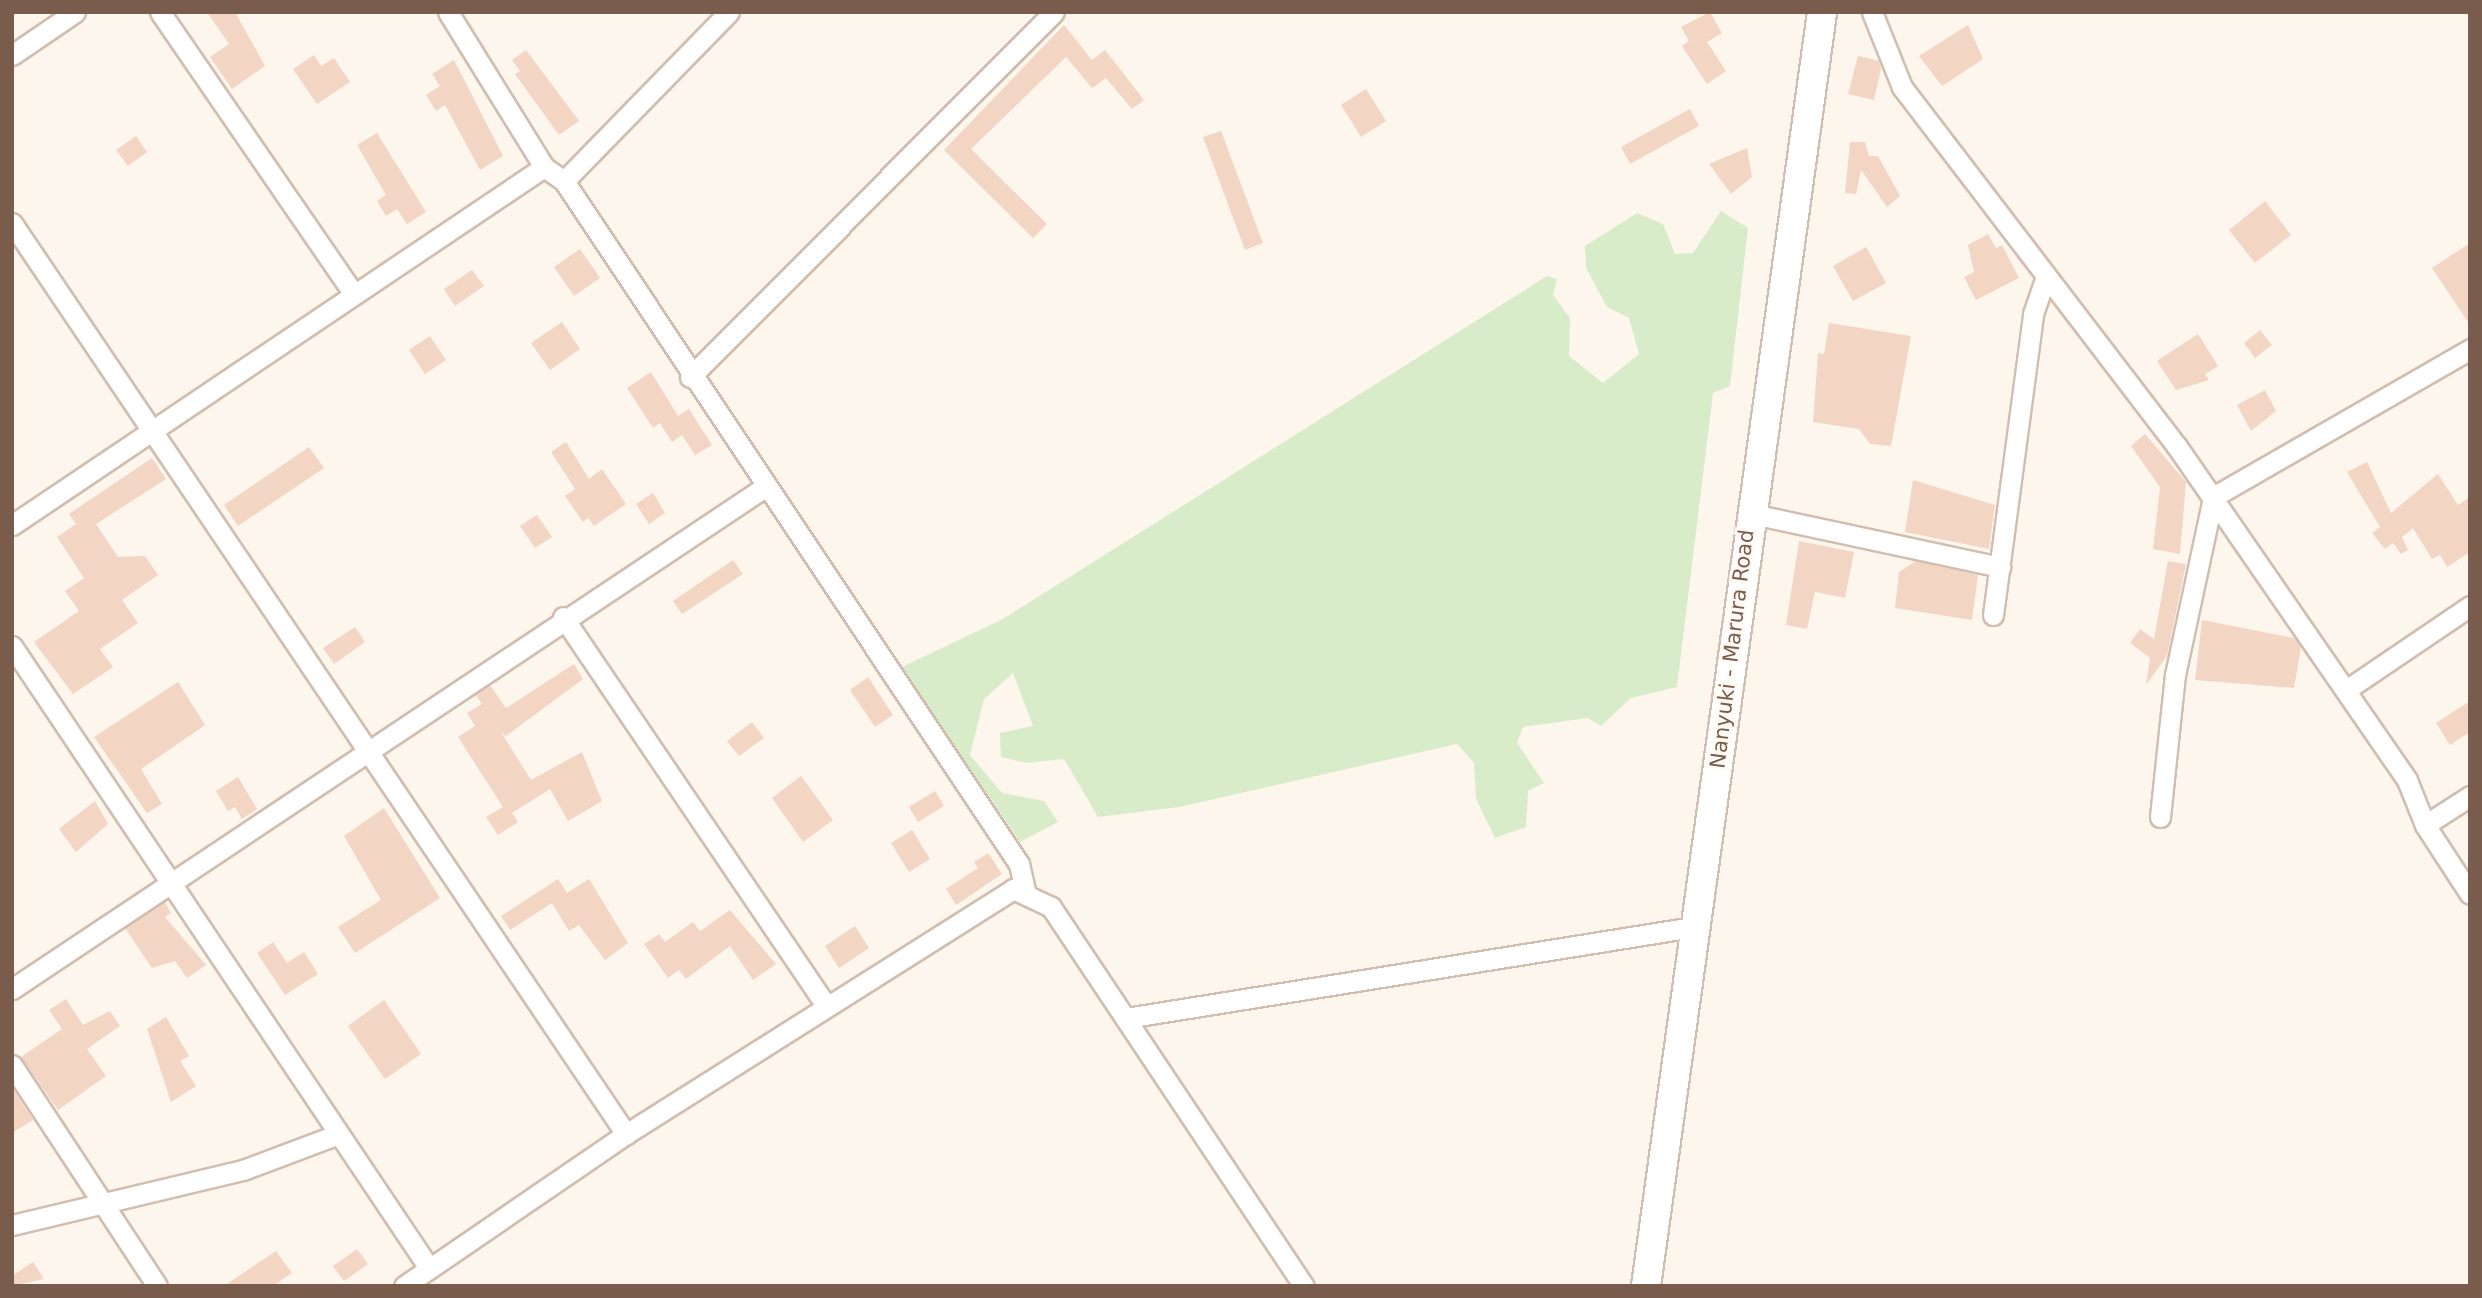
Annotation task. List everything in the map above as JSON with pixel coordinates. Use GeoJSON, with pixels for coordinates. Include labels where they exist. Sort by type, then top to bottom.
{"type":"FeatureCollection","features":[{"type":"Feature","properties":{"kind":"street"},"geometry":{"type":"LineString","coordinates":[[12,55],[75,12]]}},
{"type":"Feature","properties":{"kind":"street"},"geometry":{"type":"LineString","coordinates":[[160,12],[353,293]]}},
{"type":"Feature","properties":{"kind":"street"},"geometry":{"type":"LineString","coordinates":[[448,12],[544,167],[564,181],[690,377],[1019,864],[1025,891]]}},
{"type":"Feature","properties":{"kind":"street"},"geometry":{"type":"LineString","coordinates":[[564,181],[729,12]]}},
{"type":"Feature","properties":{"kind":"street"},"geometry":{"type":"LineString","coordinates":[[690,377],[1054,12]]}},
{"type":"Feature","properties":{"kind":"street","name":"Nanyuki - Marura Road"},"geometry":{"type":"LineString","coordinates":[[1646,1286],[1699,926],[1748,513],[1822,12]]}},
{"type":"Feature","properties":{"kind":"street"},"geometry":{"type":"LineString","coordinates":[[1872,12],[1902,86],[2213,497],[2407,780],[2425,825],[2470,894]]}},
{"type":"Feature","properties":{"kind":"street"},"geometry":{"type":"LineString","coordinates":[[12,525],[152,428],[544,167]]}},
{"type":"Feature","properties":{"kind":"street"},"geometry":{"type":"LineString","coordinates":[[12,223],[626,1134]]}},
{"type":"Feature","properties":{"kind":"street"},"geometry":{"type":"LineString","coordinates":[[1993,615],[2033,314],[2046,277]]}},
{"type":"Feature","properties":{"kind":"street"},"geometry":{"type":"LineString","coordinates":[[2160,817],[2175,675],[2213,497],[2470,349]]}},
{"type":"Feature","properties":{"kind":"street"},"geometry":{"type":"LineString","coordinates":[[12,989],[563,617],[765,487]]}},
{"type":"Feature","properties":{"kind":"street"},"geometry":{"type":"LineString","coordinates":[[1748,513],[2000,567]]}},
{"type":"Feature","properties":{"kind":"street"},"geometry":{"type":"LineString","coordinates":[[2346,690],[2470,606]]}},
{"type":"Feature","properties":{"kind":"street"},"geometry":{"type":"LineString","coordinates":[[563,617],[826,1006]]}},
{"type":"Feature","properties":{"kind":"street"},"geometry":{"type":"LineString","coordinates":[[12,646],[171,881],[336,1135],[429,1268]]}},
{"type":"Feature","properties":{"kind":"street"},"geometry":{"type":"LineString","coordinates":[[2425,825],[2470,796]]}},
{"type":"Feature","properties":{"kind":"street"},"geometry":{"type":"LineString","coordinates":[[404,1286],[626,1134],[998,895],[1025,891],[1051,907],[1304,1286]]}},
{"type":"Feature","properties":{"kind":"street"},"geometry":{"type":"LineString","coordinates":[[1126,1018],[1699,926]]}},
{"type":"Feature","properties":{"kind":"street"},"geometry":{"type":"LineString","coordinates":[[12,1065],[157,1286]]}},
{"type":"Feature","properties":{"kind":"street"},"geometry":{"type":"LineString","coordinates":[[12,1225],[243,1170],[336,1135]]}},
{"type":"Feature","properties":{"kind":"green space"},"geometry":{"type":"Polygon","coordinates":[[[1721,211],[1748,228],[1730,386],[1713,393],[1677,687],[1631,698],[1601,726],[1588,718],[1523,727],[1517,743],[1544,783],[1528,791],[1526,827],[1495,838],[1476,799],[1474,763],[1457,744],[1179,807],[1098,817],[1064,759],[1026,763],[1001,757],[1000,733],[1033,726],[1013,673],[984,699],[970,755],[1002,793],[1044,801],[1058,822],[1020,842],[902,667],[1003,619],[1547,276],[1557,279],[1553,295],[1570,318],[1569,356],[1603,383],[1639,354],[1629,318],[1607,307],[1586,268],[1585,246],[1637,213],[1663,224],[1675,254],[1693,253],[1721,211]]]}},
{"type":"Feature","properties":{"kind":"building"},"geometry":{"type":"Polygon","coordinates":[[[207,12],[235,12],[265,66],[232,89],[210,57],[229,44],[207,12]]]}},
{"type":"Feature","properties":{"kind":"building"},"geometry":{"type":"Polygon","coordinates":[[[1710,12],[1722,33],[1707,42],[1726,71],[1707,84],[1682,46],[1689,41],[1681,27],[1710,12]]]}},
{"type":"Feature","properties":{"kind":"building"},"geometry":{"type":"Polygon","coordinates":[[[1064,25],[1092,60],[1105,50],[1144,100],[1132,109],[1106,78],[1092,88],[1066,57],[971,149],[1047,224],[1033,238],[944,150],[1064,25]]]}},
{"type":"Feature","properties":{"kind":"building"},"geometry":{"type":"Polygon","coordinates":[[[1968,25],[1983,59],[1942,86],[1919,56],[1968,25]]]}},
{"type":"Feature","properties":{"kind":"building"},"geometry":{"type":"Polygon","coordinates":[[[526,50],[579,121],[559,135],[515,74],[520,71],[512,60],[526,50]]]}},
{"type":"Feature","properties":{"kind":"building"},"geometry":{"type":"Polygon","coordinates":[[[314,55],[321,66],[334,58],[350,82],[317,104],[293,69],[314,55]]]}},
{"type":"Feature","properties":{"kind":"building"},"geometry":{"type":"Polygon","coordinates":[[[1858,56],[1879,61],[1881,69],[1874,100],[1848,94],[1858,56]]]}},
{"type":"Feature","properties":{"kind":"building"},"geometry":{"type":"Polygon","coordinates":[[[454,60],[503,156],[480,170],[445,105],[436,111],[426,95],[440,86],[432,74],[454,60]]]}},
{"type":"Feature","properties":{"kind":"building"},"geometry":{"type":"Polygon","coordinates":[[[1366,89],[1386,121],[1361,137],[1341,105],[1366,89]]]}},
{"type":"Feature","properties":{"kind":"building"},"geometry":{"type":"Polygon","coordinates":[[[1690,109],[1699,126],[1630,164],[1621,147],[1690,109]]]}},
{"type":"Feature","properties":{"kind":"building"},"geometry":{"type":"Polygon","coordinates":[[[1221,131],[1263,243],[1245,250],[1203,137],[1221,131]]]}},
{"type":"Feature","properties":{"kind":"building"},"geometry":{"type":"Polygon","coordinates":[[[377,133],[426,212],[407,224],[397,209],[386,216],[377,201],[386,195],[357,145],[377,133]]]}},
{"type":"Feature","properties":{"kind":"building"},"geometry":{"type":"Polygon","coordinates":[[[136,136],[147,152],[128,166],[116,150],[136,136]]]}},
{"type":"Feature","properties":{"kind":"building"},"geometry":{"type":"Polygon","coordinates":[[[1850,142],[1865,142],[1869,156],[1878,156],[1900,196],[1887,207],[1861,170],[1856,194],[1845,193],[1850,142]]]}},
{"type":"Feature","properties":{"kind":"building"},"geometry":{"type":"Polygon","coordinates":[[[1747,148],[1752,177],[1731,194],[1709,164],[1747,148]]]}},
{"type":"Feature","properties":{"kind":"building"},"geometry":{"type":"Polygon","coordinates":[[[2265,201],[2291,235],[2255,263],[2229,230],[2265,201]]]}},
{"type":"Feature","properties":{"kind":"building"},"geometry":{"type":"Polygon","coordinates":[[[1988,234],[1996,248],[2002,245],[2019,278],[1976,300],[1964,277],[1974,272],[1968,245],[1988,234]]]}},
{"type":"Feature","properties":{"kind":"building"},"geometry":{"type":"Polygon","coordinates":[[[2470,243],[2470,325],[2432,268],[2470,243]]]}},
{"type":"Feature","properties":{"kind":"building"},"geometry":{"type":"Polygon","coordinates":[[[1866,247],[1886,283],[1853,301],[1833,266],[1866,247]]]}},
{"type":"Feature","properties":{"kind":"building"},"geometry":{"type":"Polygon","coordinates":[[[580,249],[600,278],[574,296],[554,267],[580,249]]]}},
{"type":"Feature","properties":{"kind":"building"},"geometry":{"type":"Polygon","coordinates":[[[472,270],[484,286],[455,306],[444,289],[472,270]]]}},
{"type":"Feature","properties":{"kind":"building"},"geometry":{"type":"Polygon","coordinates":[[[562,322],[580,349],[550,370],[531,343],[562,322]]]}},
{"type":"Feature","properties":{"kind":"building"},"geometry":{"type":"Polygon","coordinates":[[[1829,323],[1911,336],[1891,446],[1870,444],[1859,429],[1813,422],[1818,353],[1824,354],[1829,323]]]}},
{"type":"Feature","properties":{"kind":"building"},"geometry":{"type":"Polygon","coordinates":[[[2260,330],[2272,345],[2255,358],[2244,343],[2260,330]]]}},
{"type":"Feature","properties":{"kind":"building"},"geometry":{"type":"Polygon","coordinates":[[[2198,334],[2218,366],[2205,374],[2209,380],[2176,390],[2157,361],[2198,334]]]}},
{"type":"Feature","properties":{"kind":"building"},"geometry":{"type":"Polygon","coordinates":[[[430,336],[446,360],[425,374],[409,350],[430,336]]]}},
{"type":"Feature","properties":{"kind":"building"},"geometry":{"type":"Polygon","coordinates":[[[651,372],[678,416],[689,409],[712,445],[695,455],[682,435],[672,442],[660,423],[653,428],[627,388],[651,372]]]}},
{"type":"Feature","properties":{"kind":"building"},"geometry":{"type":"Polygon","coordinates":[[[2265,390],[2276,411],[2251,431],[2237,405],[2265,390]]]}},
{"type":"Feature","properties":{"kind":"building"},"geometry":{"type":"Polygon","coordinates":[[[2145,434],[2186,482],[2180,554],[2153,549],[2160,487],[2131,446],[2145,434]]]}},
{"type":"Feature","properties":{"kind":"building"},"geometry":{"type":"Polygon","coordinates":[[[566,442],[589,479],[602,469],[626,504],[594,526],[588,518],[583,522],[565,496],[575,489],[551,452],[566,442]]]}},
{"type":"Feature","properties":{"kind":"building"},"geometry":{"type":"Polygon","coordinates":[[[309,447],[324,468],[238,526],[224,505],[309,447]]]}},
{"type":"Feature","properties":{"kind":"building"},"geometry":{"type":"Polygon","coordinates":[[[152,458],[166,479],[96,524],[118,557],[145,556],[158,575],[122,600],[138,623],[100,649],[113,667],[73,694],[34,642],[79,611],[65,591],[84,578],[57,537],[76,524],[69,514],[152,458]]]}},
{"type":"Feature","properties":{"kind":"building"},"geometry":{"type":"Polygon","coordinates":[[[2367,462],[2391,513],[2438,474],[2458,505],[2470,497],[2470,552],[2447,567],[2440,555],[2432,559],[2413,528],[2402,537],[2408,550],[2401,554],[2393,543],[2385,549],[2372,533],[2380,527],[2347,472],[2367,462]]]}},
{"type":"Feature","properties":{"kind":"building"},"geometry":{"type":"Polygon","coordinates":[[[1913,480],[1995,505],[1989,549],[1905,532],[1913,480]]]}},
{"type":"Feature","properties":{"kind":"building"},"geometry":{"type":"Polygon","coordinates":[[[653,493],[665,513],[649,524],[636,504],[653,493]]]}},
{"type":"Feature","properties":{"kind":"building"},"geometry":{"type":"Polygon","coordinates":[[[537,515],[552,537],[535,548],[520,526],[537,515]]]}},
{"type":"Feature","properties":{"kind":"building"},"geometry":{"type":"Polygon","coordinates":[[[1799,541],[1854,552],[1845,598],[1815,592],[1807,629],[1786,625],[1799,541]]]}},
{"type":"Feature","properties":{"kind":"building"},"geometry":{"type":"Polygon","coordinates":[[[733,560],[743,574],[682,614],[673,601],[733,560]]]}},
{"type":"Feature","properties":{"kind":"building"},"geometry":{"type":"Polygon","coordinates":[[[1916,561],[1978,575],[1972,620],[1895,608],[1899,572],[1916,561]]]}},
{"type":"Feature","properties":{"kind":"building"},"geometry":{"type":"Polygon","coordinates":[[[2168,561],[2186,564],[2167,656],[2146,685],[2150,658],[2130,643],[2140,629],[2154,639],[2168,561]]]}},
{"type":"Feature","properties":{"kind":"building"},"geometry":{"type":"Polygon","coordinates":[[[2202,620],[2294,638],[2301,647],[2294,688],[2195,680],[2202,620]]]}},
{"type":"Feature","properties":{"kind":"building"},"geometry":{"type":"Polygon","coordinates":[[[355,627],[365,642],[334,664],[323,648],[355,627]]]}},
{"type":"Feature","properties":{"kind":"building"},"geometry":{"type":"Polygon","coordinates":[[[574,664],[583,679],[506,736],[501,732],[531,780],[582,752],[602,801],[568,821],[550,789],[512,813],[518,822],[498,835],[486,817],[503,807],[458,737],[475,726],[467,713],[482,704],[476,695],[490,685],[506,708],[574,664]]]}},
{"type":"Feature","properties":{"kind":"building"},"geometry":{"type":"Polygon","coordinates":[[[868,677],[893,715],[875,727],[850,690],[868,677]]]}},
{"type":"Feature","properties":{"kind":"building"},"geometry":{"type":"Polygon","coordinates":[[[178,682],[205,725],[141,769],[162,804],[147,813],[94,737],[178,682]]]}},
{"type":"Feature","properties":{"kind":"building"},"geometry":{"type":"Polygon","coordinates":[[[2470,701],[2470,732],[2450,745],[2436,723],[2470,701]]]}},
{"type":"Feature","properties":{"kind":"building"},"geometry":{"type":"Polygon","coordinates":[[[752,722],[764,738],[739,756],[727,741],[752,722]]]}},
{"type":"Feature","properties":{"kind":"building"},"geometry":{"type":"Polygon","coordinates":[[[801,776],[833,820],[803,842],[772,798],[801,776]]]}},
{"type":"Feature","properties":{"kind":"building"},"geometry":{"type":"Polygon","coordinates":[[[238,777],[257,809],[242,819],[235,807],[228,811],[216,791],[238,777]]]}},
{"type":"Feature","properties":{"kind":"building"},"geometry":{"type":"Polygon","coordinates":[[[935,791],[944,806],[918,822],[909,807],[935,791]]]}},
{"type":"Feature","properties":{"kind":"building"},"geometry":{"type":"Polygon","coordinates":[[[95,801],[108,824],[76,852],[59,829],[95,801]]]}},
{"type":"Feature","properties":{"kind":"building"},"geometry":{"type":"Polygon","coordinates":[[[384,808],[440,898],[355,953],[338,927],[381,900],[344,836],[384,808]]]}},
{"type":"Feature","properties":{"kind":"building"},"geometry":{"type":"Polygon","coordinates":[[[912,830],[930,859],[909,872],[891,843],[912,830]]]}},
{"type":"Feature","properties":{"kind":"building"},"geometry":{"type":"Polygon","coordinates":[[[988,853],[1002,874],[956,905],[946,889],[978,868],[974,862],[988,853]]]}},
{"type":"Feature","properties":{"kind":"building"},"geometry":{"type":"Polygon","coordinates":[[[558,879],[567,893],[589,879],[628,943],[605,960],[579,925],[569,931],[552,903],[510,930],[501,916],[558,879]]]}},
{"type":"Feature","properties":{"kind":"building"},"geometry":{"type":"Polygon","coordinates":[[[165,902],[171,913],[165,917],[206,965],[187,978],[175,961],[152,968],[125,928],[165,902]]]}},
{"type":"Feature","properties":{"kind":"building"},"geometry":{"type":"Polygon","coordinates":[[[730,910],[776,964],[753,980],[730,946],[686,979],[679,970],[668,978],[644,944],[659,934],[665,942],[693,922],[700,931],[730,910]]]}},
{"type":"Feature","properties":{"kind":"building"},"geometry":{"type":"Polygon","coordinates":[[[855,926],[869,948],[839,968],[825,946],[855,926]]]}},
{"type":"Feature","properties":{"kind":"building"},"geometry":{"type":"Polygon","coordinates":[[[273,942],[287,963],[304,952],[318,974],[285,995],[257,953],[273,942]]]}},
{"type":"Feature","properties":{"kind":"building"},"geometry":{"type":"Polygon","coordinates":[[[66,999],[83,1025],[110,1011],[120,1026],[87,1049],[106,1076],[58,1110],[21,1057],[62,1029],[49,1010],[66,999]]]}},
{"type":"Feature","properties":{"kind":"building"},"geometry":{"type":"Polygon","coordinates":[[[384,1000],[421,1054],[385,1079],[348,1026],[384,1000]]]}},
{"type":"Feature","properties":{"kind":"building"},"geometry":{"type":"Polygon","coordinates":[[[166,1017],[189,1056],[180,1061],[196,1086],[171,1102],[147,1029],[166,1017]]]}},
{"type":"Feature","properties":{"kind":"building"},"geometry":{"type":"Polygon","coordinates":[[[12,1088],[33,1120],[12,1133],[12,1088]]]}},
{"type":"Feature","properties":{"kind":"building"},"geometry":{"type":"Polygon","coordinates":[[[357,1249],[368,1264],[344,1281],[333,1266],[357,1249]]]}},
{"type":"Feature","properties":{"kind":"building"},"geometry":{"type":"Polygon","coordinates":[[[276,1251],[292,1273],[273,1286],[224,1286],[276,1251]]]}},
{"type":"Feature","properties":{"kind":"building"},"geometry":{"type":"Polygon","coordinates":[[[33,1262],[44,1279],[12,1286],[12,1276],[33,1262]]]}}]}
